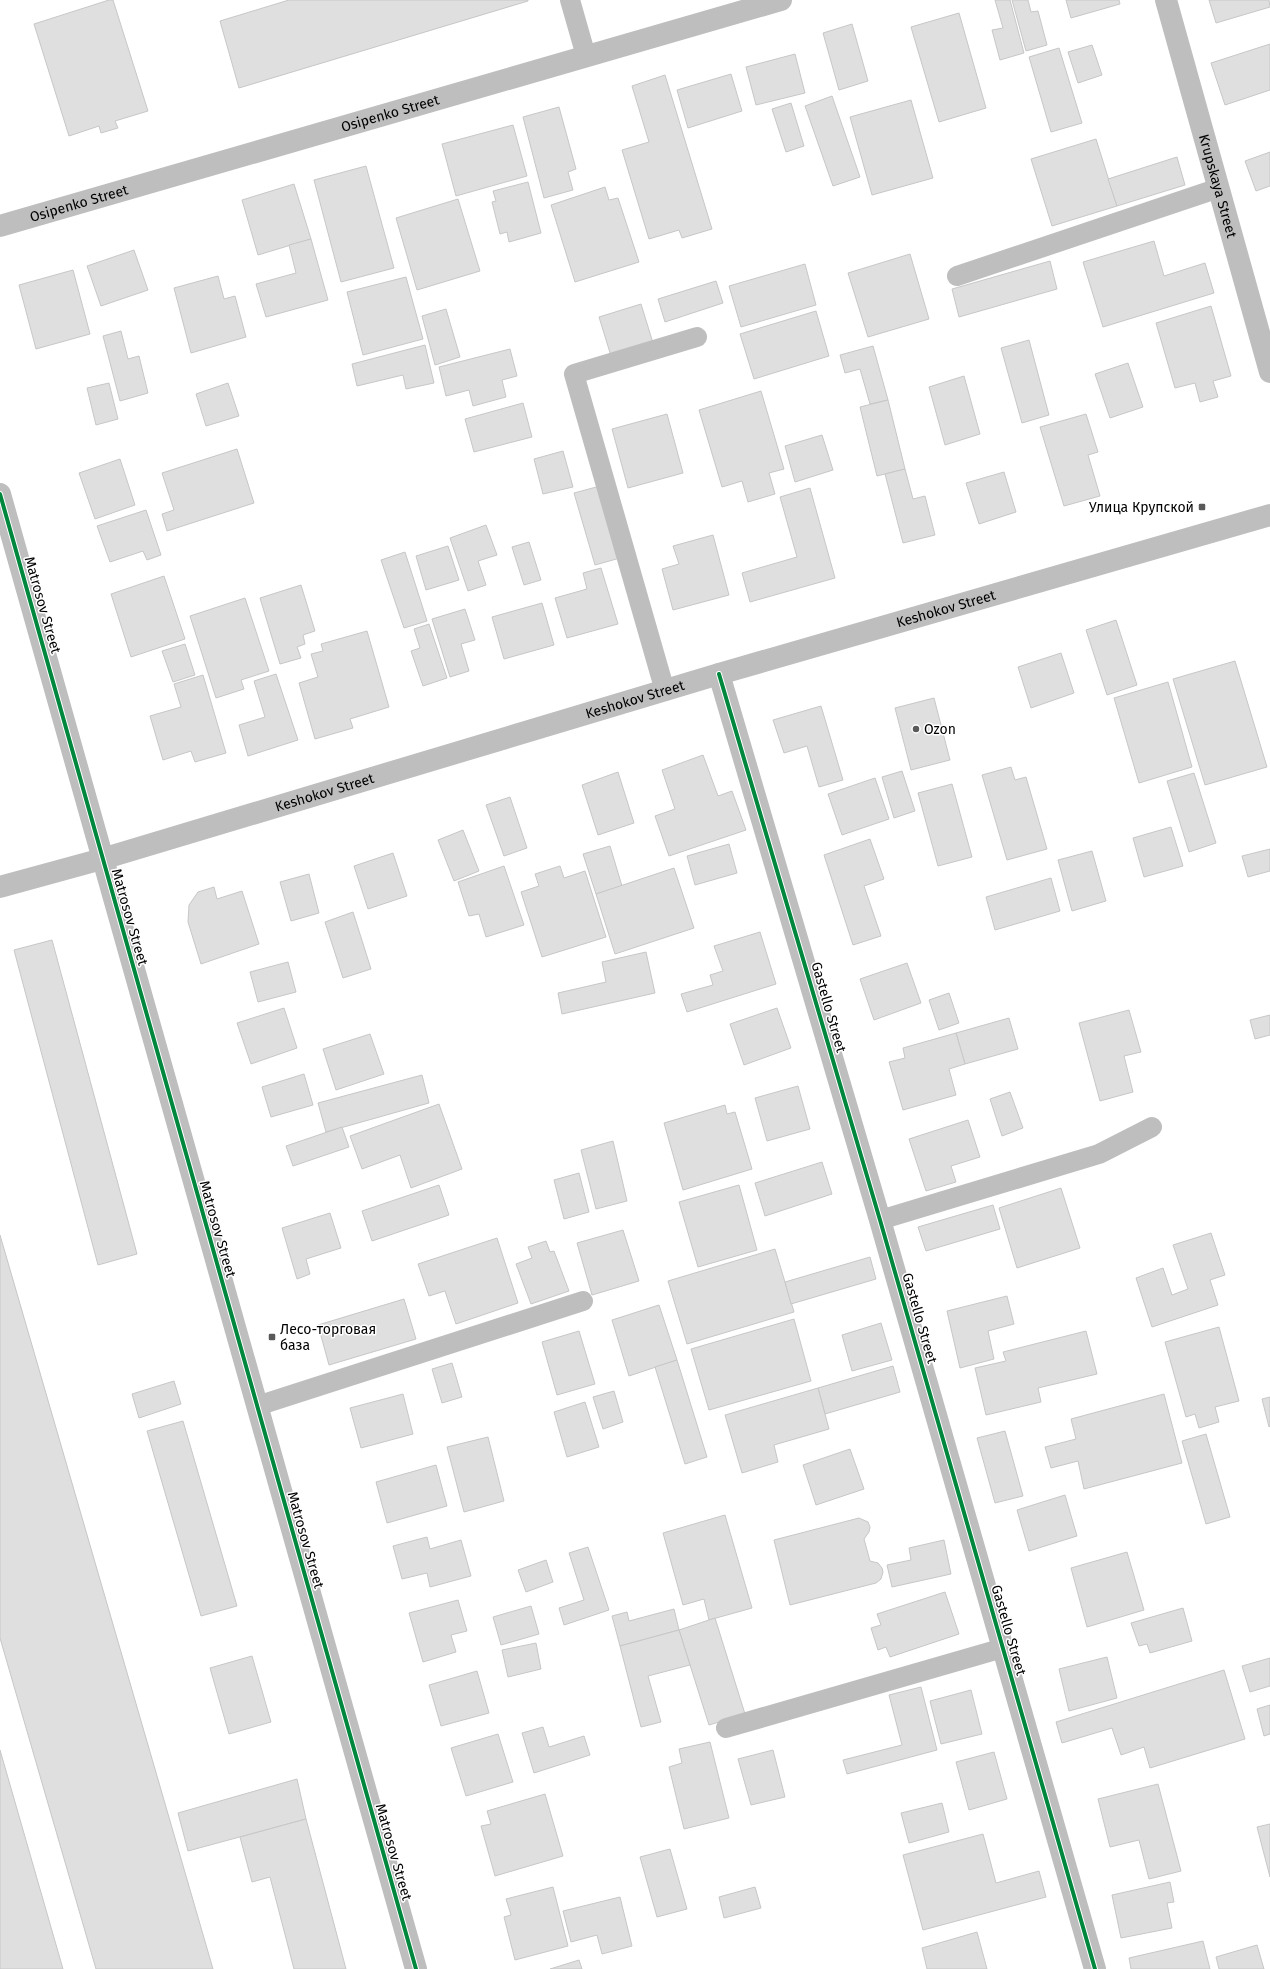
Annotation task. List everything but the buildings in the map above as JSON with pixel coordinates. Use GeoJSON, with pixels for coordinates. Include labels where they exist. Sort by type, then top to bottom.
{"type":"FeatureCollection","features":[{"type":"Feature","properties":{"kind":"street","name":"Osipenko Street"},"geometry":{"type":"LineString","coordinates":[[0,226],[781,0]]}},
{"type":"Feature","properties":{"kind":"street","name":"Krupskaya Street"},"geometry":{"type":"LineString","coordinates":[[1166,0],[1270,372]]}},
{"type":"Feature","properties":{"kind":"street","name":"Matrosov Street"},"geometry":{"type":"LineString","coordinates":[[0,494],[416,1969]]}},
{"type":"Feature","properties":{"kind":"street","name":"Keshokov Street"},"geometry":{"type":"LineString","coordinates":[[0,887],[102,859],[719,674],[1270,515]]}},
{"type":"Feature","properties":{"kind":"street","name":"Gastello Street"},"geometry":{"type":"LineString","coordinates":[[719,674],[880,1220],[1095,1969]]}},
{"type":"Feature","properties":{"kind":"lane"},"geometry":{"type":"LineString","coordinates":[[570,0],[586,56]]}},
{"type":"Feature","properties":{"kind":"lane"},"geometry":{"type":"LineString","coordinates":[[957,276],[1219,188]]}},
{"type":"Feature","properties":{"kind":"lane"},"geometry":{"type":"LineString","coordinates":[[665,691],[574,374],[697,337]]}},
{"type":"Feature","properties":{"kind":"lane"},"geometry":{"type":"LineString","coordinates":[[880,1220],[1099,1154],[1152,1127]]}},
{"type":"Feature","properties":{"kind":"lane"},"geometry":{"type":"LineString","coordinates":[[257,1406],[583,1301]]}},
{"type":"Feature","properties":{"kind":"lane"},"geometry":{"type":"LineString","coordinates":[[726,1728],[1003,1648]]}},
{"type":"Feature","properties":{"kind":"cycle path"},"geometry":{"type":"LineString","coordinates":[[0,494],[416,1969]]}},
{"type":"Feature","properties":{"kind":"cycle path"},"geometry":{"type":"LineString","coordinates":[[719,674],[880,1220],[1095,1969]]}},
{"type":"Feature","properties":{"kind":"place","name":"Улица Крупской"},"geometry":{"type":"Point","coordinates":[1202,507]}},
{"type":"Feature","properties":{"kind":"place","name":"Ozon"},"geometry":{"type":"Point","coordinates":[916,729]}},
{"type":"Feature","properties":{"kind":"place","name":"Лесо-торговая база"},"geometry":{"type":"Point","coordinates":[272,1337]}}]}
